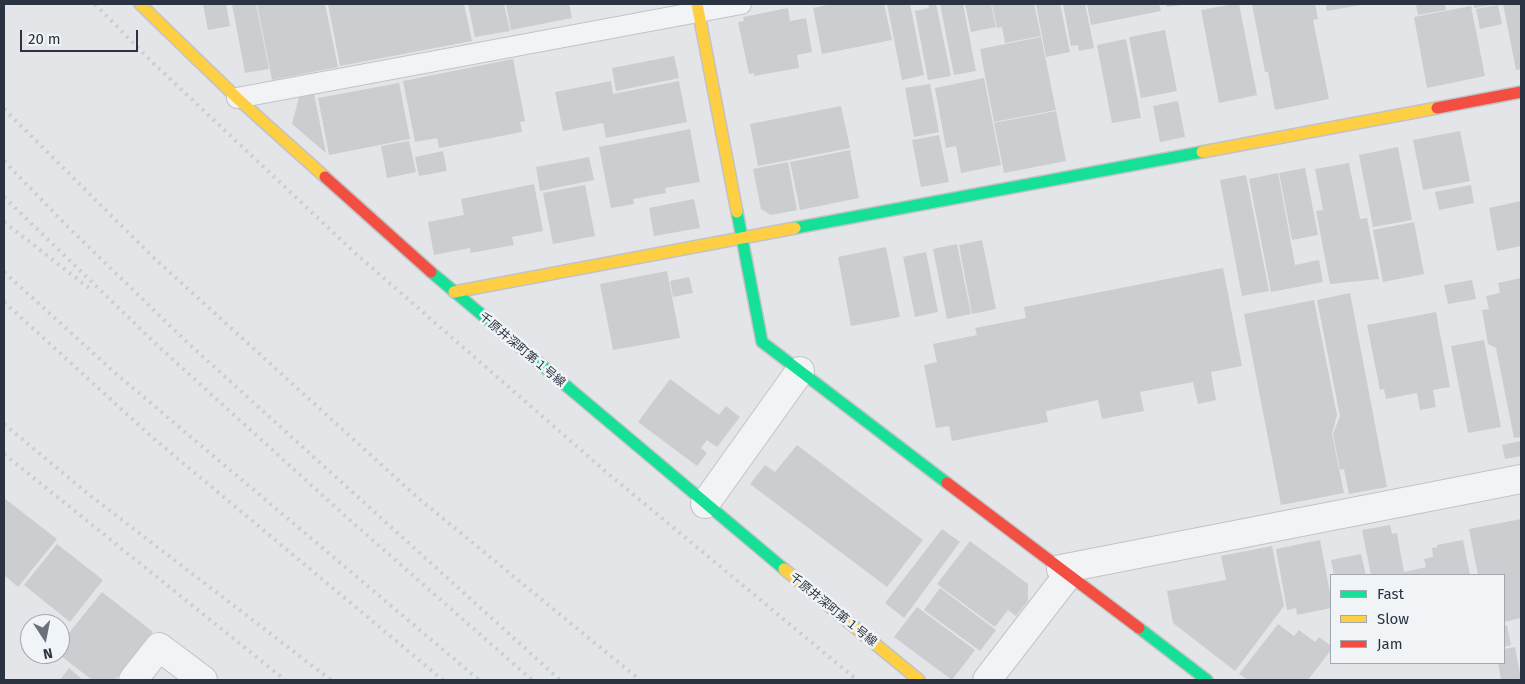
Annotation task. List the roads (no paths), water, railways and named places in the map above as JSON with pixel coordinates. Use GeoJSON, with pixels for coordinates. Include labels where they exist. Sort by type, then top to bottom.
{"type":"FeatureCollection","features":[{"type":"Feature","properties":{"kind":"street","name":"千原井深町第１号線"},"geometry":{"type":"LineString","coordinates":[[140,4],[237,98],[454,292],[705,504],[919,680]]}},
{"type":"Feature","properties":{"kind":"street"},"geometry":{"type":"LineString","coordinates":[[698,8],[762,342],[1207,680]]}},
{"type":"Feature","properties":{"kind":"street"},"geometry":{"type":"LineString","coordinates":[[454,292],[1521,92]]}},
{"type":"Feature","properties":{"kind":"street"},"geometry":{"type":"LineString","coordinates":[[705,504],[800,371]]}},
{"type":"Feature","properties":{"kind":"street"},"geometry":{"type":"LineString","coordinates":[[988,680],[1064,572],[1521,479]]}},
{"type":"Feature","properties":{"kind":"street"},"geometry":{"type":"LineString","coordinates":[[133,680],[158,647],[203,680]]}},
{"type":"Feature","properties":{"kind":"lane"},"geometry":{"type":"LineString","coordinates":[[237,98],[698,8],[741,4]]}},
{"type":"Feature","properties":{"kind":"railway"},"geometry":{"type":"LineString","coordinates":[[95,4],[149,59],[355,253],[605,471],[857,680]]}},
{"type":"Feature","properties":{"kind":"railway"},"geometry":{"type":"LineString","coordinates":[[4,109],[154,258],[418,498],[640,680]]}},
{"type":"Feature","properties":{"kind":"railway"},"geometry":{"type":"LineString","coordinates":[[4,161],[68,227],[190,345],[560,680]]}},
{"type":"Feature","properties":{"kind":"railway"},"geometry":{"type":"LineString","coordinates":[[4,197],[158,346],[352,522],[532,680]]}},
{"type":"Feature","properties":{"kind":"railway"},"geometry":{"type":"LineString","coordinates":[[4,222],[89,288]]}},
{"type":"Feature","properties":{"kind":"railway"},"geometry":{"type":"LineString","coordinates":[[4,272],[114,372],[479,680]]}},
{"type":"Feature","properties":{"kind":"railway"},"geometry":{"type":"LineString","coordinates":[[4,302],[153,438],[443,680]]}},
{"type":"Feature","properties":{"kind":"railway"},"geometry":{"type":"LineString","coordinates":[[4,424],[92,497],[331,680]]}},
{"type":"Feature","properties":{"kind":"railway"},"geometry":{"type":"LineString","coordinates":[[4,454],[285,680]]}}]}
